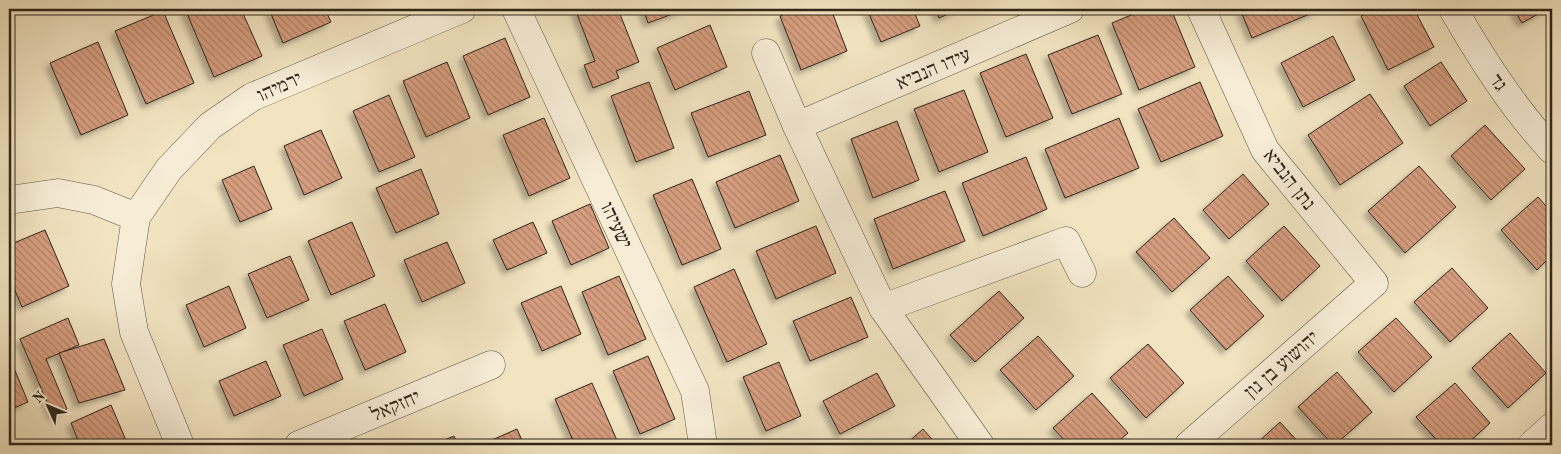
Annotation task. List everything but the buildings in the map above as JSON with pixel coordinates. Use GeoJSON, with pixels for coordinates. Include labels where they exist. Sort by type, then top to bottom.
{"type":"FeatureCollection","features":[{"type":"Feature","properties":{"kind":"street","name":"ירמיהו"},"geometry":{"type":"LineString","coordinates":[[180,445],[134,332],[126,284],[136,217],[169,169],[210,126],[252,97],[462,9]]}},
{"type":"Feature","properties":{"kind":"street","name":"ישעיהו"},"geometry":{"type":"LineString","coordinates":[[516,9],[695,391],[703,445]]}},
{"type":"Feature","properties":{"kind":"street","name":"עידו הנביא"},"geometry":{"type":"LineString","coordinates":[[797,126],[1070,9]]}},
{"type":"Feature","properties":{"kind":"street","name":"נתן הנביא"},"geometry":{"type":"LineString","coordinates":[[1201,9],[1265,150],[1374,283]]}},
{"type":"Feature","properties":{"kind":"street","name":"גד"},"geometry":{"type":"LineString","coordinates":[[1453,9],[1478,52],[1532,129],[1552,150]]}},
{"type":"Feature","properties":{"kind":"street"},"geometry":{"type":"LineString","coordinates":[[766,54],[797,126],[883,308],[980,445]]}},
{"type":"Feature","properties":{"kind":"street"},"geometry":{"type":"LineString","coordinates":[[9,200],[58,193],[94,200],[136,217]]}},
{"type":"Feature","properties":{"kind":"street"},"geometry":{"type":"LineString","coordinates":[[883,308],[1066,241],[1082,273]]}},
{"type":"Feature","properties":{"kind":"street","name":"יהושוע בן נון"},"geometry":{"type":"LineString","coordinates":[[1189,445],[1374,283]]}},
{"type":"Feature","properties":{"kind":"street","name":"יחזקאל"},"geometry":{"type":"LineString","coordinates":[[299,445],[491,365]]}},
{"type":"Feature","properties":{"kind":"street"},"geometry":{"type":"LineString","coordinates":[[1532,445],[1552,427]]}}]}
